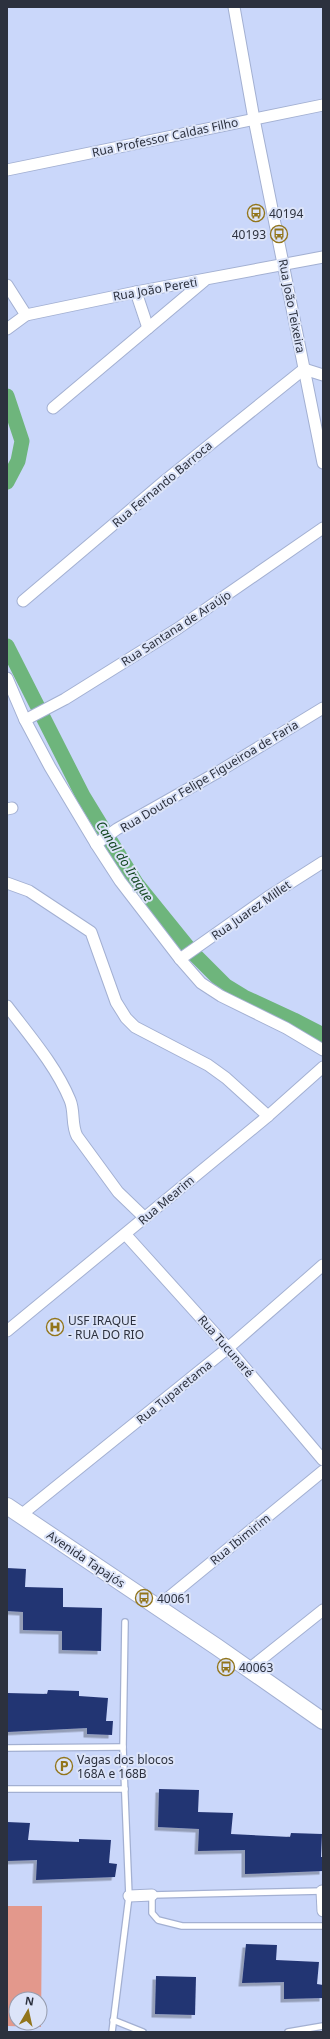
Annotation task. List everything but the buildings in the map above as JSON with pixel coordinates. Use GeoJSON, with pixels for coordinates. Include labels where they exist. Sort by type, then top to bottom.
{"type":"FeatureCollection","features":[{"type":"Feature","properties":{"kind":"main road","name":"Avenida Tapajós"},"geometry":{"type":"LineString","coordinates":[[7,1506],[250,1669],[323,1721]]}},
{"type":"Feature","properties":{"kind":"street","name":"Rua João Teixeira"},"geometry":{"type":"LineString","coordinates":[[234,7],[254,119],[323,463]]}},
{"type":"Feature","properties":{"kind":"street","name":"Rua Professor Caldas Filho"},"geometry":{"type":"LineString","coordinates":[[7,170],[323,106]]}},
{"type":"Feature","properties":{"kind":"street","name":"Rua João Pereti"},"geometry":{"type":"LineString","coordinates":[[26,315],[136,292],[323,257]]}},
{"type":"Feature","properties":{"kind":"street"},"geometry":{"type":"LineString","coordinates":[[53,408],[205,280]]}},
{"type":"Feature","properties":{"kind":"street"},"geometry":{"type":"LineString","coordinates":[[7,285],[26,315],[7,329]]}},
{"type":"Feature","properties":{"kind":"street"},"geometry":{"type":"LineString","coordinates":[[136,292],[148,328]]}},
{"type":"Feature","properties":{"kind":"street"},"geometry":{"type":"LineString","coordinates":[[304,369],[323,376]]}},
{"type":"Feature","properties":{"kind":"street","name":"Rua Fernando Barroca"},"geometry":{"type":"LineString","coordinates":[[23,601],[167,479],[304,369]]}},
{"type":"Feature","properties":{"kind":"street","name":"Rua Santana de Araújo"},"geometry":{"type":"LineString","coordinates":[[29,718],[52,706],[177,629],[323,528]]}},
{"type":"Feature","properties":{"kind":"street"},"geometry":{"type":"LineString","coordinates":[[7,678],[29,718],[50,767],[100,842],[120,881],[182,957],[201,983],[221,996],[286,1028],[323,1050]]}},
{"type":"Feature","properties":{"kind":"street","name":"Rua Doutor Felipe Figueiroa de Faria"},"geometry":{"type":"LineString","coordinates":[[100,842],[117,829],[218,772],[323,708]]}},
{"type":"Feature","properties":{"kind":"street","name":"Rua Juarez Millet"},"geometry":{"type":"LineString","coordinates":[[182,957],[212,938],[268,897],[323,862]]}},
{"type":"Feature","properties":{"kind":"street"},"geometry":{"type":"LineString","coordinates":[[7,883],[29,891],[86,928],[94,938],[103,969],[116,1002],[126,1018],[135,1027],[208,1065],[226,1078],[268,1116]]}},
{"type":"Feature","properties":{"kind":"street"},"geometry":{"type":"LineString","coordinates":[[7,1006],[61,1082],[73,1106],[74,1129],[77,1136],[118,1192],[144,1218]]}},
{"type":"Feature","properties":{"kind":"street","name":"Rua Mearim"},"geometry":{"type":"LineString","coordinates":[[7,1331],[126,1235],[144,1218],[268,1116],[323,1067]]}},
{"type":"Feature","properties":{"kind":"street","name":"Rua Tucunaré"},"geometry":{"type":"LineString","coordinates":[[126,1235],[228,1348],[323,1460]]}},
{"type":"Feature","properties":{"kind":"street","name":"Rua Tuparetama"},"geometry":{"type":"LineString","coordinates":[[21,1515],[228,1348],[323,1265]]}},
{"type":"Feature","properties":{"kind":"street","name":"Rua Ibimirim"},"geometry":{"type":"LineString","coordinates":[[157,1607],[323,1471]]}},
{"type":"Feature","properties":{"kind":"street"},"geometry":{"type":"LineString","coordinates":[[250,1669],[323,1610]]}},
{"type":"Feature","properties":{"kind":"street"},"geometry":{"type":"LineString","coordinates":[[323,1891],[323,1911]]}},
{"type":"Feature","properties":{"kind":"street"},"geometry":{"type":"LineString","coordinates":[[129,1896],[152,1895]]}},
{"type":"Feature","properties":{"kind":"lane"},"geometry":{"type":"LineString","coordinates":[[112,2032],[129,1896],[123,1747],[124,1622]]}},
{"type":"Feature","properties":{"kind":"lane"},"geometry":{"type":"LineString","coordinates":[[7,1748],[123,1747]]}},
{"type":"Feature","properties":{"kind":"lane"},"geometry":{"type":"LineString","coordinates":[[7,1789],[125,1789]]}},
{"type":"Feature","properties":{"kind":"lane"},"geometry":{"type":"LineString","coordinates":[[323,1891],[152,1895],[152,1913],[158,1920],[170,1924],[182,1926],[323,1926]]}},
{"type":"Feature","properties":{"kind":"lane"},"geometry":{"type":"LineString","coordinates":[[113,2020],[143,2032]]}},
{"type":"Feature","properties":{"kind":"lane"},"geometry":{"type":"LineString","coordinates":[[288,2032],[323,2026]]}},
{"type":"Feature","properties":{"kind":"shaded area"},"geometry":{"type":"Polygon","coordinates":[[[7,1906],[42,1906],[41,1991],[8,1991],[8,2026],[7,1906]]]}},
{"type":"Feature","properties":{"kind":"waterway","name":"Canal do Iraque"},"geometry":{"type":"LineString","coordinates":[[7,396],[22,441],[18,461],[7,482]]}},
{"type":"Feature","properties":{"kind":"waterway","name":"Canal do Iraque"},"geometry":{"type":"LineString","coordinates":[[7,646],[83,796],[136,883],[191,951],[226,986],[244,997],[323,1035]]}},
{"type":"Feature","properties":{"kind":"place","name":"40194"},"geometry":{"type":"Point","coordinates":[256,213]}},
{"type":"Feature","properties":{"kind":"place","name":"40193"},"geometry":{"type":"Point","coordinates":[279,234]}},
{"type":"Feature","properties":{"kind":"place","name":"USF IRAQUE - RUA DO RIO"},"geometry":{"type":"Point","coordinates":[55,1327]}},
{"type":"Feature","properties":{"kind":"place","name":"40061"},"geometry":{"type":"Point","coordinates":[144,1598]}},
{"type":"Feature","properties":{"kind":"place","name":"40063"},"geometry":{"type":"Point","coordinates":[226,1667]}},
{"type":"Feature","properties":{"kind":"place","name":"Vagas dos blocos 168A e 168B"},"geometry":{"type":"Point","coordinates":[64,1766]}}]}
